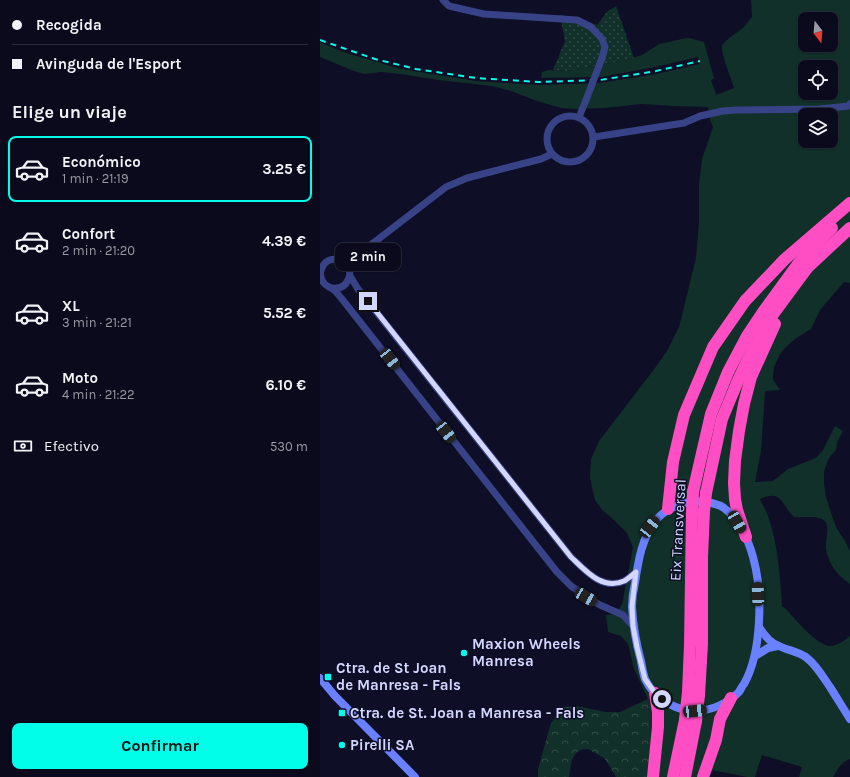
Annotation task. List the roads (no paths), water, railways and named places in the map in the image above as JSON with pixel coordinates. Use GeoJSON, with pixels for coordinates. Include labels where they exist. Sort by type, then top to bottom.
{"type":"FeatureCollection","features":[{"type":"Feature","properties":{"kind":"highway"},"geometry":{"type":"LineString","coordinates":[[668,509],[673,462],[684,415],[713,347],[745,301],[785,259],[850,203]]}},
{"type":"Feature","properties":{"kind":"highway","name":"Eix Transversal"},"geometry":{"type":"LineString","coordinates":[[685,777],[693,694],[702,644],[702,557],[698,511],[693,492],[711,414],[728,372],[747,336],[763,312],[798,264],[850,211]]}},
{"type":"Feature","properties":{"kind":"highway","name":"Eix Transversal"},"geometry":{"type":"LineString","coordinates":[[698,511],[706,493],[722,419],[754,347],[774,313],[808,267],[850,228]]}},
{"type":"Feature","properties":{"kind":"highway"},"geometry":{"type":"LineString","coordinates":[[746,537],[737,510],[734,483],[735,461],[744,404],[751,377],[783,306],[808,267]]}},
{"type":"Feature","properties":{"kind":"highway"},"geometry":{"type":"LineString","coordinates":[[653,777],[658,727],[658,712],[655,693]]}},
{"type":"Feature","properties":{"kind":"highway"},"geometry":{"type":"LineString","coordinates":[[703,777],[716,740],[720,719],[731,698]]}},
{"type":"Feature","properties":{"kind":"highway","name":"Eix Transversal"},"geometry":{"type":"LineString","coordinates":[[673,777],[691,720]]}},
{"type":"Feature","properties":{"kind":"street"},"geometry":{"type":"LineString","coordinates":[[443,0],[449,6],[484,14],[578,20],[591,27],[602,39],[604,47],[602,58],[579,117]]}},
{"type":"Feature","properties":{"kind":"street"},"geometry":{"type":"LineString","coordinates":[[594,137],[684,123],[700,116],[723,111],[819,109],[849,106],[850,104]]}},
{"type":"Feature","properties":{"kind":"street"},"geometry":{"type":"LineString","coordinates":[[566,116],[579,117],[585,121],[589,125],[594,137],[593,144],[586,156],[574,162],[562,161],[557,158],[552,154],[547,144],[550,127],[554,122],[566,116]]}},
{"type":"Feature","properties":{"kind":"street"},"geometry":{"type":"LineString","coordinates":[[346,264],[446,187],[467,178],[541,159],[552,154]]}},
{"type":"Feature","properties":{"kind":"street"},"geometry":{"type":"LineString","coordinates":[[350,276],[345,285],[339,288],[323,287],[320,276],[321,270],[328,261],[333,259],[340,260],[346,264],[349,268],[350,276],[358,289],[571,557],[590,574],[602,582],[614,584],[624,581],[636,572]]}},
{"type":"Feature","properties":{"kind":"street"},"geometry":{"type":"LineString","coordinates":[[332,288],[557,572],[571,586],[586,597],[623,615],[633,626]]}},
{"type":"Feature","properties":{"kind":"street"},"geometry":{"type":"LineString","coordinates":[[695,501],[712,503],[723,508],[737,522],[746,537],[753,557],[758,580],[759,627],[755,656],[748,676],[740,691],[725,703],[711,709],[695,711],[680,709],[669,704],[655,693],[645,679],[637,647],[633,626],[632,599],[636,572],[643,545],[650,527],[668,509],[680,504],[695,501]]}},
{"type":"Feature","properties":{"kind":"street"},"geometry":{"type":"LineString","coordinates":[[759,627],[770,641],[778,646],[795,651],[814,664],[850,719]]}},
{"type":"Feature","properties":{"kind":"street"},"geometry":{"type":"LineString","coordinates":[[755,656],[768,648],[778,646]]}},
{"type":"Feature","properties":{"kind":"street"},"geometry":{"type":"LineString","coordinates":[[320,678],[343,705],[415,777]]}},
{"type":"Feature","properties":{"kind":"railway"},"geometry":{"type":"LineString","coordinates":[[320,40],[375,59],[416,69],[476,78],[539,82],[600,80],[656,71],[700,61]]}},
{"type":"Feature","properties":{"kind":"place","name":"Maxion Wheels Manresa"},"geometry":{"type":"Point","coordinates":[464,653]}},
{"type":"Feature","properties":{"kind":"place","name":"Ctra. de St Joan de Manresa - Fals"},"geometry":{"type":"Point","coordinates":[328,677]}},
{"type":"Feature","properties":{"kind":"place","name":"Ctra. de St. Joan a Manresa - Fals"},"geometry":{"type":"Point","coordinates":[342,713]}},
{"type":"Feature","properties":{"kind":"place","name":"Pirelli SA"},"geometry":{"type":"Point","coordinates":[342,745]}}]}
